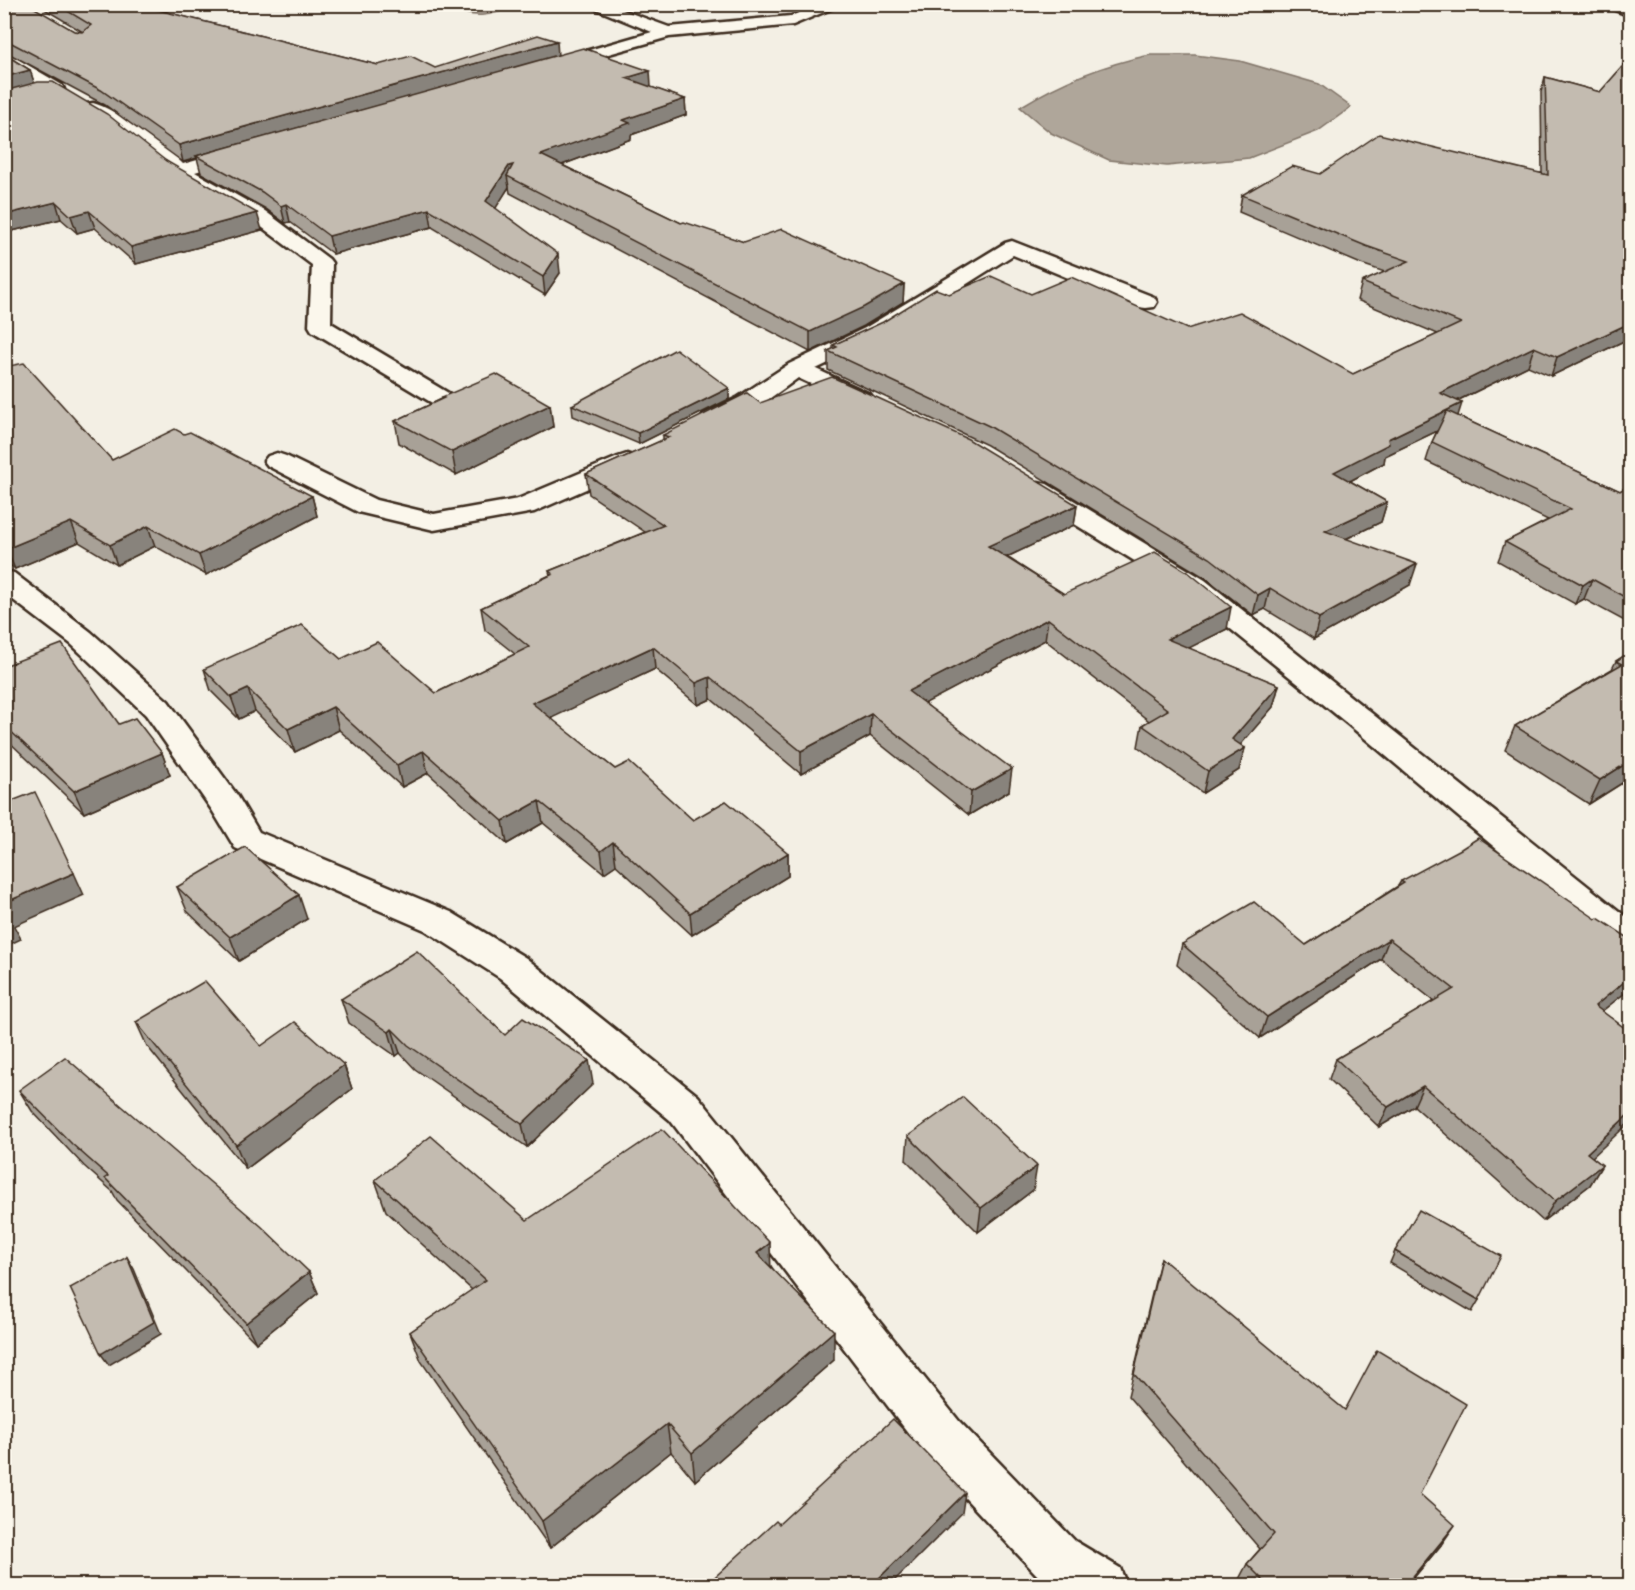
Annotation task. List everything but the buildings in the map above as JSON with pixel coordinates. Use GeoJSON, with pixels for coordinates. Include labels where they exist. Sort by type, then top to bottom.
{"type":"FeatureCollection","features":[{"type":"Feature","properties":{"kind":"street"},"geometry":{"type":"LineString","coordinates":[[591,4],[668,32]]}},
{"type":"Feature","properties":{"kind":"street"},"geometry":{"type":"LineString","coordinates":[[538,70],[668,32],[793,20],[836,4]]}},
{"type":"Feature","properties":{"kind":"street"},"geometry":{"type":"LineString","coordinates":[[1612,4],[1630,12]]}},
{"type":"Feature","properties":{"kind":"street"},"geometry":{"type":"LineString","coordinates":[[4,56],[56,89],[72,95],[143,141],[174,164],[179,171],[258,215],[322,263],[320,326],[452,405]]}},
{"type":"Feature","properties":{"kind":"street"},"geometry":{"type":"LineString","coordinates":[[30,94],[56,89]]}},
{"type":"Feature","properties":{"kind":"street"},"geometry":{"type":"LineString","coordinates":[[179,171],[257,148]]}},
{"type":"Feature","properties":{"kind":"street"},"geometry":{"type":"LineString","coordinates":[[692,429],[745,403],[797,369],[873,333],[1012,247],[1146,302]]}},
{"type":"Feature","properties":{"kind":"street"},"geometry":{"type":"LineString","coordinates":[[797,369],[882,408]]}},
{"type":"Feature","properties":{"kind":"street"},"geometry":{"type":"LineString","coordinates":[[277,461],[367,506],[434,522],[525,506],[650,450]]}},
{"type":"Feature","properties":{"kind":"street"},"geometry":{"type":"LineString","coordinates":[[1017,477],[1195,586],[1369,725],[1630,940]]}},
{"type":"Feature","properties":{"kind":"street"},"geometry":{"type":"LineString","coordinates":[[4,579],[81,638],[156,708],[225,803],[247,840],[438,921],[513,968],[684,1108],[942,1438],[1057,1559],[1102,1586]]}},
{"type":"Feature","properties":{"kind":"shaded area"},"geometry":{"type":"Polygon","coordinates":[[[445,5],[519,5],[490,14],[474,15],[445,5]]]}},
{"type":"Feature","properties":{"kind":"shaded area"},"geometry":{"type":"Polygon","coordinates":[[[1150,55],[1195,55],[1240,61],[1319,84],[1351,107],[1318,131],[1249,158],[1167,166],[1109,160],[1051,133],[1020,107],[1051,89],[1083,75],[1150,55]]]}}]}
